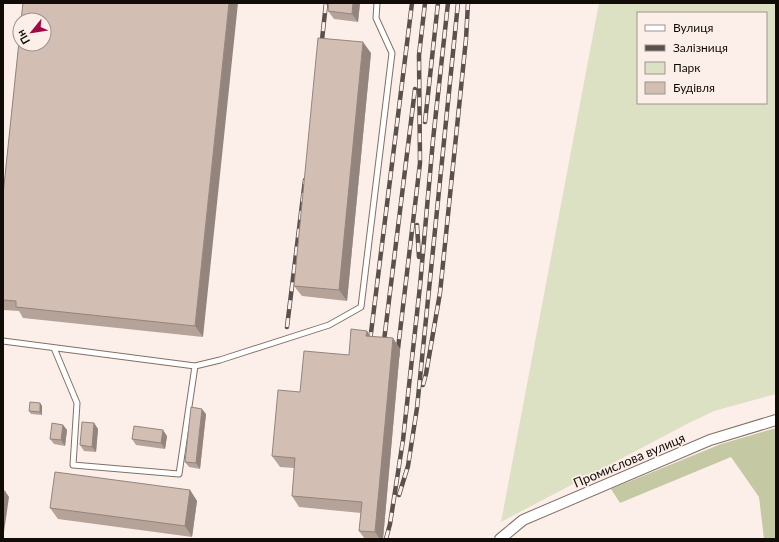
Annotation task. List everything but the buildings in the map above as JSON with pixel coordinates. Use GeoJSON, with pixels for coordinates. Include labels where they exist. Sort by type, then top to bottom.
{"type":"FeatureCollection","features":[{"type":"Feature","properties":{"kind":"street","name":"Промислова вулиця"},"geometry":{"type":"LineString","coordinates":[[500,539],[522,520],[710,440],[776,420]]}},
{"type":"Feature","properties":{"kind":"lane"},"geometry":{"type":"LineString","coordinates":[[3,341],[195,366],[220,360],[329,325],[361,307],[392,54],[376,18],[377,3]]}},
{"type":"Feature","properties":{"kind":"lane"},"geometry":{"type":"LineString","coordinates":[[54,348],[77,403],[73,465],[179,474],[195,366]]}},
{"type":"Feature","properties":{"kind":"green space"},"geometry":{"type":"Polygon","coordinates":[[[599,3],[776,3],[776,394],[714,411],[501,522],[599,3]]]}},
{"type":"Feature","properties":{"kind":"green space"},"geometry":{"type":"Polygon","coordinates":[[[776,428],[776,539],[764,539],[759,497],[731,457],[620,503],[611,489],[721,444],[776,428]]]}},
{"type":"Feature","properties":{"kind":"railway"},"geometry":{"type":"LineString","coordinates":[[321,49],[326,3]]}},
{"type":"Feature","properties":{"kind":"railway"},"geometry":{"type":"LineString","coordinates":[[370,341],[412,3]]}},
{"type":"Feature","properties":{"kind":"railway"},"geometry":{"type":"LineString","coordinates":[[397,357],[420,163],[419,55],[425,3]]}},
{"type":"Feature","properties":{"kind":"railway"},"geometry":{"type":"LineString","coordinates":[[425,122],[438,3]]}},
{"type":"Feature","properties":{"kind":"railway"},"geometry":{"type":"LineString","coordinates":[[386,539],[390,524],[403,440],[448,3]]}},
{"type":"Feature","properties":{"kind":"railway"},"geometry":{"type":"LineString","coordinates":[[399,495],[408,466],[417,408],[458,3]]}},
{"type":"Feature","properties":{"kind":"railway"},"geometry":{"type":"LineString","coordinates":[[423,385],[440,293],[466,39],[468,3]]}},
{"type":"Feature","properties":{"kind":"railway"},"geometry":{"type":"LineString","coordinates":[[383,349],[415,89]]}},
{"type":"Feature","properties":{"kind":"railway"},"geometry":{"type":"LineString","coordinates":[[287,327],[305,180]]}},
{"type":"Feature","properties":{"kind":"railway"},"geometry":{"type":"LineString","coordinates":[[417,225],[419,257]]}}]}
